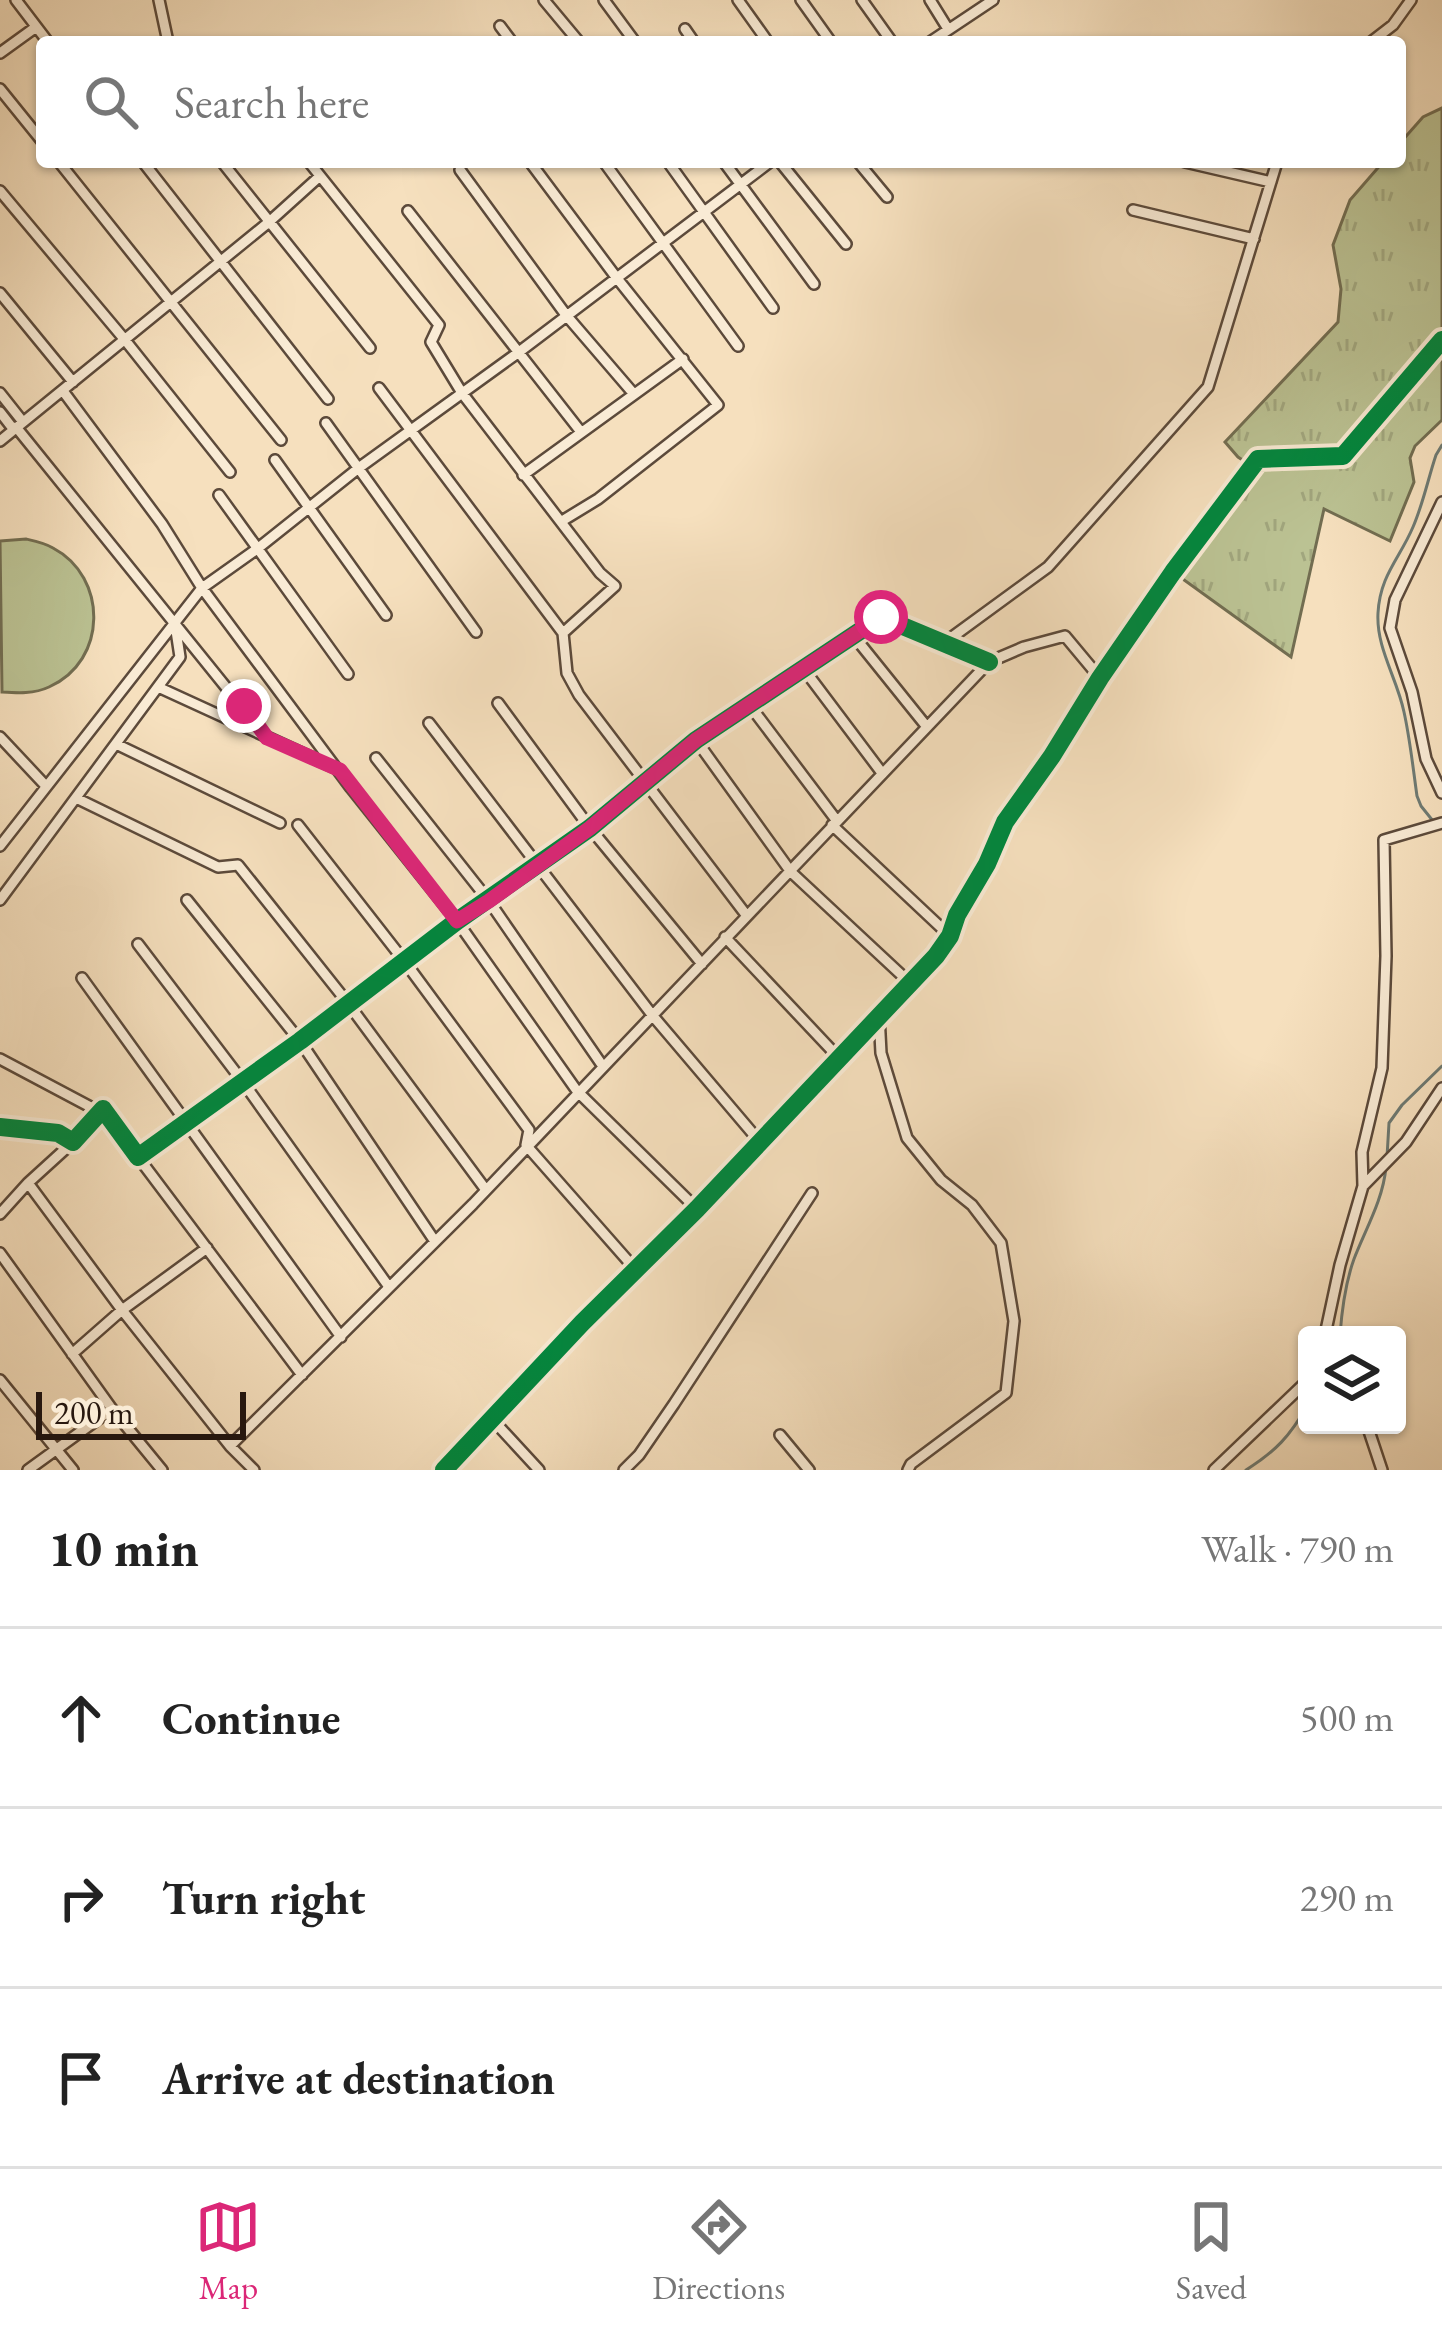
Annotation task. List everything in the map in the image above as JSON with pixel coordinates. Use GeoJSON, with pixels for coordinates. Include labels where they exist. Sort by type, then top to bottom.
{"type":"FeatureCollection","features":[{"type":"Feature","properties":{"kind":"street"},"geometry":{"type":"LineString","coordinates":[[16,0],[43,36]]}},
{"type":"Feature","properties":{"kind":"street"},"geometry":{"type":"LineString","coordinates":[[159,0],[166,36]]}},
{"type":"Feature","properties":{"kind":"street"},"geometry":{"type":"LineString","coordinates":[[544,0],[574,36]]}},
{"type":"Feature","properties":{"kind":"street"},"geometry":{"type":"LineString","coordinates":[[604,0],[631,36]]}},
{"type":"Feature","properties":{"kind":"street"},"geometry":{"type":"LineString","coordinates":[[738,0],[764,36]]}},
{"type":"Feature","properties":{"kind":"street"},"geometry":{"type":"LineString","coordinates":[[800,0],[827,36]]}},
{"type":"Feature","properties":{"kind":"street"},"geometry":{"type":"LineString","coordinates":[[862,0],[888,36]]}},
{"type":"Feature","properties":{"kind":"street"},"geometry":{"type":"LineString","coordinates":[[930,0],[948,28]]}},
{"type":"Feature","properties":{"kind":"street"},"geometry":{"type":"LineString","coordinates":[[938,36],[993,0]]}},
{"type":"Feature","properties":{"kind":"street"},"geometry":{"type":"LineString","coordinates":[[1379,36],[1394,25],[1411,0]]}},
{"type":"Feature","properties":{"kind":"street"},"geometry":{"type":"LineString","coordinates":[[500,26],[508,36]]}},
{"type":"Feature","properties":{"kind":"street"},"geometry":{"type":"LineString","coordinates":[[0,53],[36,27]]}},
{"type":"Feature","properties":{"kind":"street"},"geometry":{"type":"LineString","coordinates":[[685,29],[690,36]]}},
{"type":"Feature","properties":{"kind":"street"},"geometry":{"type":"LineString","coordinates":[[0,89],[36,134]]}},
{"type":"Feature","properties":{"kind":"street"},"geometry":{"type":"LineString","coordinates":[[64,168],[281,440]]}},
{"type":"Feature","properties":{"kind":"street"},"geometry":{"type":"LineString","coordinates":[[148,168],[328,399]]}},
{"type":"Feature","properties":{"kind":"street"},"geometry":{"type":"LineString","coordinates":[[227,168],[370,348]]}},
{"type":"Feature","properties":{"kind":"street"},"geometry":{"type":"LineString","coordinates":[[314,168],[439,326],[431,342],[462,393],[600,573],[615,586],[563,633]]}},
{"type":"Feature","properties":{"kind":"street"},"geometry":{"type":"LineString","coordinates":[[534,168],[718,405],[598,499],[562,521]]}},
{"type":"Feature","properties":{"kind":"street"},"geometry":{"type":"LineString","coordinates":[[608,168],[738,346]]}},
{"type":"Feature","properties":{"kind":"street"},"geometry":{"type":"LineString","coordinates":[[672,168],[773,308]]}},
{"type":"Feature","properties":{"kind":"street"},"geometry":{"type":"LineString","coordinates":[[728,168],[814,284]]}},
{"type":"Feature","properties":{"kind":"street"},"geometry":{"type":"LineString","coordinates":[[0,846],[202,587],[762,168]]}},
{"type":"Feature","properties":{"kind":"street"},"geometry":{"type":"LineString","coordinates":[[785,168],[846,244]]}},
{"type":"Feature","properties":{"kind":"street"},"geometry":{"type":"LineString","coordinates":[[863,168],[887,197]]}},
{"type":"Feature","properties":{"kind":"street"},"geometry":{"type":"LineString","coordinates":[[1211,168],[1271,182]]}},
{"type":"Feature","properties":{"kind":"street"},"geometry":{"type":"LineString","coordinates":[[944,643],[1048,567],[1208,387],[1275,168]]}},
{"type":"Feature","properties":{"kind":"street"},"geometry":{"type":"LineString","coordinates":[[460,170],[566,315],[633,393]]}},
{"type":"Feature","properties":{"kind":"street"},"geometry":{"type":"LineString","coordinates":[[0,441],[320,176]]}},
{"type":"Feature","properties":{"kind":"street"},"geometry":{"type":"LineString","coordinates":[[0,190],[230,472]]}},
{"type":"Feature","properties":{"kind":"street"},"geometry":{"type":"LineString","coordinates":[[1133,210],[1254,239]]}},
{"type":"Feature","properties":{"kind":"street"},"geometry":{"type":"LineString","coordinates":[[408,212],[581,432]]}},
{"type":"Feature","properties":{"kind":"street"},"geometry":{"type":"LineString","coordinates":[[0,293],[74,382]]}},
{"type":"Feature","properties":{"kind":"street"},"geometry":{"type":"LineString","coordinates":[[444,1470],[936,956],[1005,822],[1173,572],[1258,459],[1343,456],[1442,340]]}},
{"type":"Feature","properties":{"kind":"street"},"geometry":{"type":"LineString","coordinates":[[523,475],[683,359]]}},
{"type":"Feature","properties":{"kind":"street"},"geometry":{"type":"LineString","coordinates":[[379,388],[563,633],[567,673],[579,695],[747,916]]}},
{"type":"Feature","properties":{"kind":"street"},"geometry":{"type":"LineString","coordinates":[[63,391],[163,524],[202,587],[457,921],[577,1091],[698,1209]]}},
{"type":"Feature","properties":{"kind":"street"},"geometry":{"type":"LineString","coordinates":[[0,393],[18,426],[267,738]]}},
{"type":"Feature","properties":{"kind":"street"},"geometry":{"type":"LineString","coordinates":[[0,412],[18,426]]}},
{"type":"Feature","properties":{"kind":"street"},"geometry":{"type":"LineString","coordinates":[[326,423],[476,632]]}},
{"type":"Feature","properties":{"kind":"street"},"geometry":{"type":"LineString","coordinates":[[275,460],[386,615]]}},
{"type":"Feature","properties":{"kind":"street"},"geometry":{"type":"LineString","coordinates":[[219,495],[348,674]]}},
{"type":"Feature","properties":{"kind":"street"},"geometry":{"type":"LineString","coordinates":[[1442,502],[1395,600],[1390,628],[1412,692],[1426,759],[1442,793]]}},
{"type":"Feature","properties":{"kind":"street"},"geometry":{"type":"LineString","coordinates":[[139,1156],[590,828],[696,740],[881,617],[989,662]]}},
{"type":"Feature","properties":{"kind":"street"},"geometry":{"type":"LineString","coordinates":[[0,901],[180,657],[175,623]]}},
{"type":"Feature","properties":{"kind":"street"},"geometry":{"type":"LineString","coordinates":[[853,634],[927,727]]}},
{"type":"Feature","properties":{"kind":"street"},"geometry":{"type":"LineString","coordinates":[[230,1446],[486,1190],[989,662],[1064,636],[1100,679]]}},
{"type":"Feature","properties":{"kind":"street"},"geometry":{"type":"LineString","coordinates":[[803,668],[882,773]]}},
{"type":"Feature","properties":{"kind":"street"},"geometry":{"type":"LineString","coordinates":[[158,687],[340,770]]}},
{"type":"Feature","properties":{"kind":"street"},"geometry":{"type":"LineString","coordinates":[[748,703],[835,823],[950,936]]}},
{"type":"Feature","properties":{"kind":"street"},"geometry":{"type":"LineString","coordinates":[[498,704],[590,828],[702,964]]}},
{"type":"Feature","properties":{"kind":"street"},"geometry":{"type":"LineString","coordinates":[[429,723],[653,1016],[760,1142]]}},
{"type":"Feature","properties":{"kind":"street"},"geometry":{"type":"LineString","coordinates":[[0,737],[45,785]]}},
{"type":"Feature","properties":{"kind":"street"},"geometry":{"type":"LineString","coordinates":[[696,740],[791,872],[909,982]]}},
{"type":"Feature","properties":{"kind":"street"},"geometry":{"type":"LineString","coordinates":[[116,744],[280,823]]}},
{"type":"Feature","properties":{"kind":"street"},"geometry":{"type":"LineString","coordinates":[[376,758],[489,901],[602,1065]]}},
{"type":"Feature","properties":{"kind":"street"},"geometry":{"type":"LineString","coordinates":[[76,798],[218,868],[238,865],[486,1190]]}},
{"type":"Feature","properties":{"kind":"street"},"geometry":{"type":"LineString","coordinates":[[1327,1326],[1363,1186],[1362,1152],[1382,1068],[1384,840],[1442,823]]}},
{"type":"Feature","properties":{"kind":"street"},"geometry":{"type":"LineString","coordinates":[[298,825],[529,1130],[526,1145]]}},
{"type":"Feature","properties":{"kind":"street"},"geometry":{"type":"LineString","coordinates":[[187,900],[300,1040],[434,1240]]}},
{"type":"Feature","properties":{"kind":"street"},"geometry":{"type":"LineString","coordinates":[[724,938],[839,1058]]}},
{"type":"Feature","properties":{"kind":"street"},"geometry":{"type":"LineString","coordinates":[[138,944],[389,1287]]}},
{"type":"Feature","properties":{"kind":"street"},"geometry":{"type":"LineString","coordinates":[[82,978],[341,1337]]}},
{"type":"Feature","properties":{"kind":"street"},"geometry":{"type":"LineString","coordinates":[[879,1015],[880,1053],[907,1138],[941,1180],[972,1205],[1001,1243],[1014,1321],[1006,1393],[908,1470]]}},
{"type":"Feature","properties":{"kind":"street"},"geometry":{"type":"LineString","coordinates":[[0,1059],[100,1112]]}},
{"type":"Feature","properties":{"kind":"street"},"geometry":{"type":"LineString","coordinates":[[1363,1186],[1406,1142],[1442,1088]]}},
{"type":"Feature","properties":{"kind":"street"},"geometry":{"type":"LineString","coordinates":[[0,1214],[6,1199],[73,1142],[103,1109],[302,1375]]}},
{"type":"Feature","properties":{"kind":"street"},"geometry":{"type":"LineString","coordinates":[[0,1127],[58,1133],[73,1142]]}},
{"type":"Feature","properties":{"kind":"street"},"geometry":{"type":"LineString","coordinates":[[526,1145],[636,1270]]}},
{"type":"Feature","properties":{"kind":"street"},"geometry":{"type":"LineString","coordinates":[[28,1183],[122,1310],[254,1470]]}},
{"type":"Feature","properties":{"kind":"street"},"geometry":{"type":"LineString","coordinates":[[624,1470],[674,1404],[812,1193]]}},
{"type":"Feature","properties":{"kind":"street"},"geometry":{"type":"LineString","coordinates":[[72,1354],[122,1310],[207,1248]]}},
{"type":"Feature","properties":{"kind":"street"},"geometry":{"type":"LineString","coordinates":[[0,1253],[162,1470]]}},
{"type":"Feature","properties":{"kind":"street"},"geometry":{"type":"LineString","coordinates":[[0,1380],[74,1470]]}},
{"type":"Feature","properties":{"kind":"street"},"geometry":{"type":"LineString","coordinates":[[1214,1470],[1298,1391]]}},
{"type":"Feature","properties":{"kind":"street"},"geometry":{"type":"LineString","coordinates":[[28,1470],[112,1409]]}},
{"type":"Feature","properties":{"kind":"street"},"geometry":{"type":"LineString","coordinates":[[492,1419],[539,1470]]}},
{"type":"Feature","properties":{"kind":"street"},"geometry":{"type":"LineString","coordinates":[[1370,1434],[1382,1470]]}},
{"type":"Feature","properties":{"kind":"street"},"geometry":{"type":"LineString","coordinates":[[780,1435],[809,1470]]}},
{"type":"Feature","properties":{"kind":"green space"},"geometry":{"type":"Polygon","coordinates":[[[1442,108],[1442,420],[1415,446],[1410,458],[1414,482],[1390,541],[1324,509],[1291,657],[1173,572],[1255,468],[1225,442],[1338,322],[1341,289],[1333,245],[1350,200],[1378,168],[1406,168],[1406,136],[1423,117],[1442,108]]]}},
{"type":"Feature","properties":{"kind":"green space"},"geometry":{"type":"Polygon","coordinates":[[[26,539],[53,548],[84,578],[94,619],[91,639],[68,675],[49,687],[2,692],[0,541],[26,539]]]}},
{"type":"Feature","properties":{"kind":"waterway"},"geometry":{"type":"LineString","coordinates":[[1433,821],[1417,796],[1404,712],[1380,638],[1378,613],[1387,577],[1413,527],[1442,445]]}},
{"type":"Feature","properties":{"kind":"waterway"},"geometry":{"type":"LineString","coordinates":[[1387,1157],[1389,1123],[1442,1066]]}},
{"type":"Feature","properties":{"kind":"waterway"},"geometry":{"type":"LineString","coordinates":[[1341,1326],[1348,1278],[1378,1202],[1386,1167]]}},
{"type":"Feature","properties":{"kind":"waterway"},"geometry":{"type":"LineString","coordinates":[[1246,1470],[1281,1442],[1298,1421]]}},
{"type":"Feature","properties":{"kind":"cycle path"},"geometry":{"type":"LineString","coordinates":[[444,1470],[936,956],[1005,822],[1173,572],[1258,459],[1343,456],[1442,340]]}},
{"type":"Feature","properties":{"kind":"cycle path"},"geometry":{"type":"LineString","coordinates":[[0,1127],[58,1133],[73,1142],[103,1109],[138,1157],[590,828],[696,740],[881,617],[989,662]]}},
{"type":"Feature","properties":{"kind":"route"},"geometry":{"type":"LineString","coordinates":[[244,706],[267,738],[340,770],[457,921],[590,828],[696,740],[881,617]]}}]}
